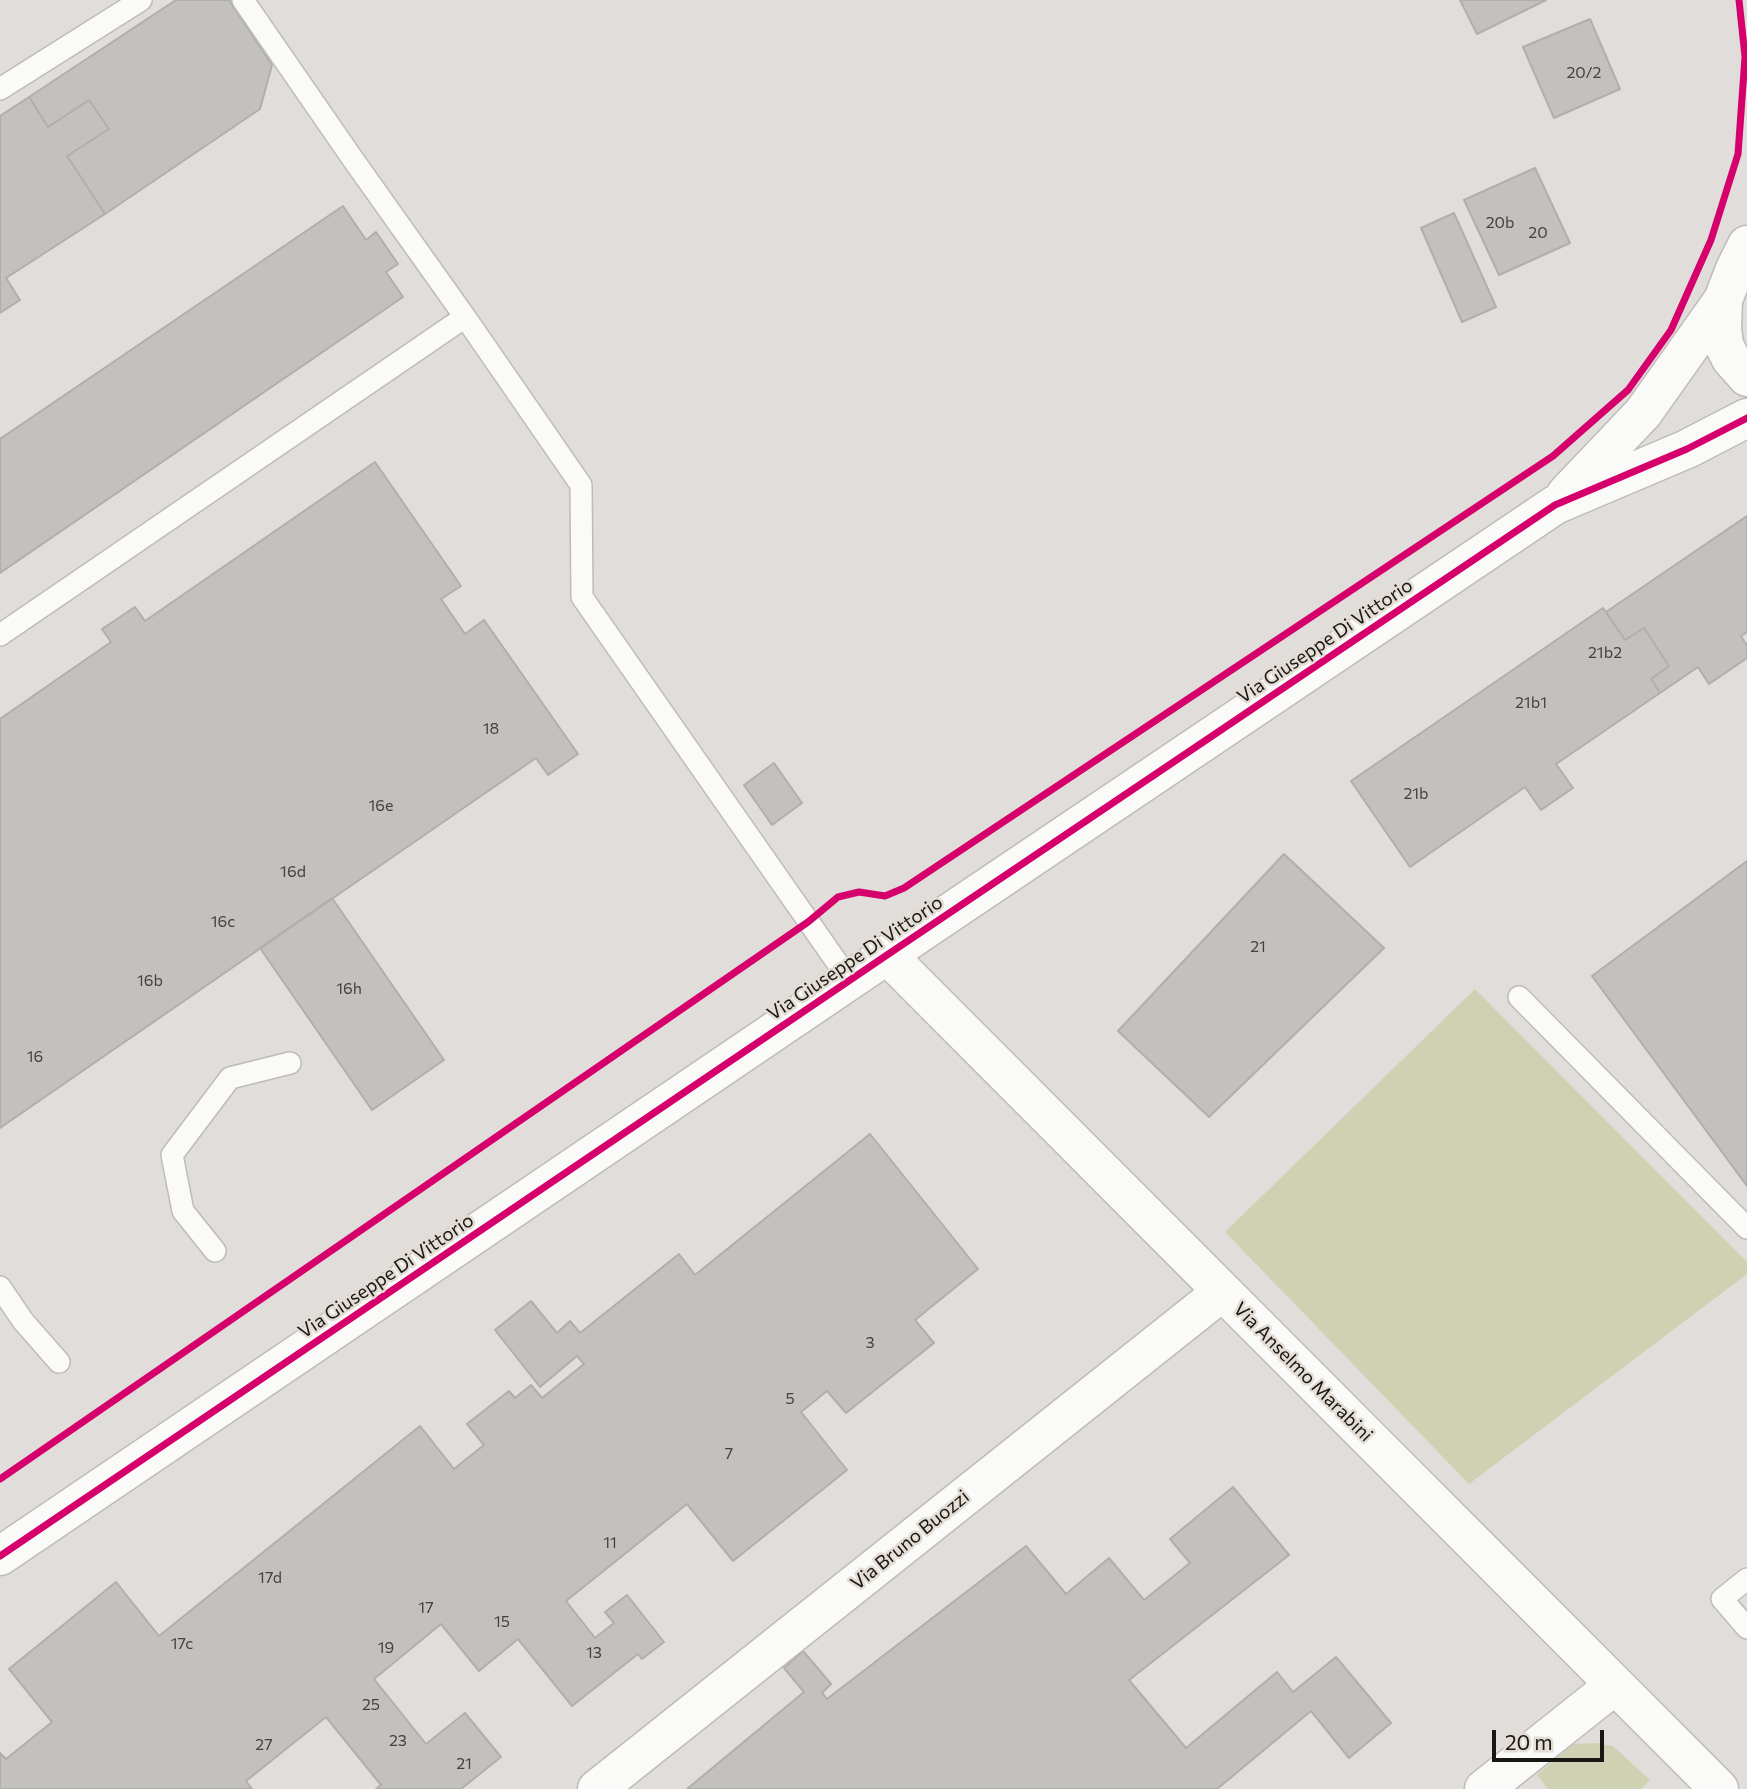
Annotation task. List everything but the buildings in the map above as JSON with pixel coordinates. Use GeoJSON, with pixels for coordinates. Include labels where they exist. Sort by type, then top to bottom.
{"type":"FeatureCollection","features":[{"type":"Feature","properties":{"kind":"street","name":"Via Giuseppe Di Vittorio"},"geometry":{"type":"LineString","coordinates":[[1555,505],[1643,413],[1723,300],[1747,244]]}},
{"type":"Feature","properties":{"kind":"street","name":"Via Giuseppe Di Vittorio"},"geometry":{"type":"LineString","coordinates":[[1723,300],[1721,328],[1724,345],[1731,359],[1747,377]]}},
{"type":"Feature","properties":{"kind":"street","name":"Via Giuseppe Di Vittorio"},"geometry":{"type":"LineString","coordinates":[[0,1556],[1555,505],[1686,449],[1747,418]]}},
{"type":"Feature","properties":{"kind":"street","name":"Via Anselmo Marabini"},"geometry":{"type":"LineString","coordinates":[[887,955],[1718,1789]]}},
{"type":"Feature","properties":{"kind":"street","name":"Via Bruno Buozzi"},"geometry":{"type":"LineString","coordinates":[[597,1789],[1222,1292]]}},
{"type":"Feature","properties":{"kind":"street"},"geometry":{"type":"LineString","coordinates":[[1484,1789],[1615,1685]]}},
{"type":"Feature","properties":{"kind":"lane"},"geometry":{"type":"LineString","coordinates":[[0,89],[141,0]]}},
{"type":"Feature","properties":{"kind":"lane"},"geometry":{"type":"LineString","coordinates":[[243,0],[581,485],[582,597],[850,981]]}},
{"type":"Feature","properties":{"kind":"lane"},"geometry":{"type":"LineString","coordinates":[[0,635],[465,317]]}},
{"type":"Feature","properties":{"kind":"lane"},"geometry":{"type":"LineString","coordinates":[[1519,997],[1747,1228]]}},
{"type":"Feature","properties":{"kind":"lane"},"geometry":{"type":"LineString","coordinates":[[215,1251],[183,1211],[172,1155],[230,1078],[290,1063]]}},
{"type":"Feature","properties":{"kind":"lane"},"geometry":{"type":"LineString","coordinates":[[0,1287],[23,1321],[59,1362]]}},
{"type":"Feature","properties":{"kind":"lane"},"geometry":{"type":"LineString","coordinates":[[1747,1579],[1722,1598],[1747,1628]]}},
{"type":"Feature","properties":{"kind":"green space"},"geometry":{"type":"Polygon","coordinates":[[[1475,989],[1747,1262],[1747,1274],[1469,1484],[1225,1232],[1475,989]]]}},
{"type":"Feature","properties":{"kind":"green space"},"geometry":{"type":"Polygon","coordinates":[[[1596,1743],[1613,1746],[1650,1780],[1641,1789],[1548,1789],[1537,1775],[1573,1744],[1596,1743]]]}},
{"type":"Feature","properties":{"kind":"cycle path"},"geometry":{"type":"LineString","coordinates":[[0,1479],[808,922],[838,897],[859,892],[885,896],[904,888],[1553,456],[1628,390],[1671,330],[1711,240],[1738,154],[1745,57],[1739,0]]}},
{"type":"Feature","properties":{"kind":"cycle path"},"geometry":{"type":"LineString","coordinates":[[0,1556],[1555,505],[1687,449],[1747,418]]}}]}
